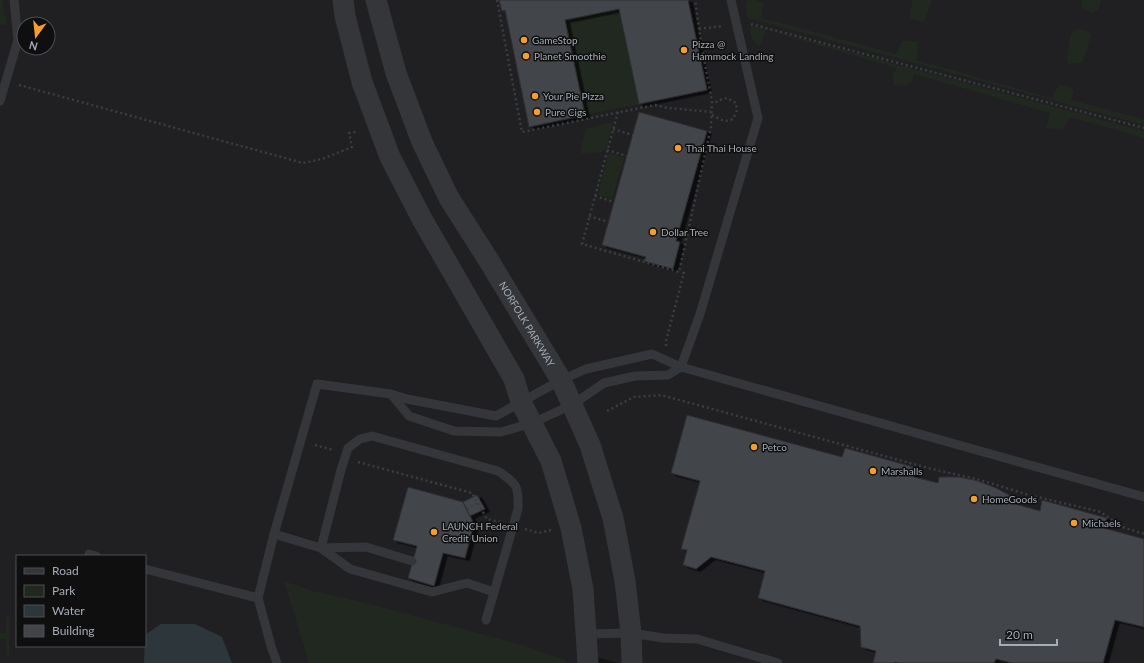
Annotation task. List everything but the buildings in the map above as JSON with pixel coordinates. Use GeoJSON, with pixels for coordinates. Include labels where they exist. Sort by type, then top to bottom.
{"type":"FeatureCollection","features":[{"type":"Feature","properties":{"kind":"street"},"geometry":{"type":"LineString","coordinates":[[343,0],[345,16],[362,82],[390,157],[422,219],[514,379],[521,402],[551,462],[571,528],[583,589],[588,663]]}},
{"type":"Feature","properties":{"kind":"street","name":"NORFOLK PARKWAY"},"geometry":{"type":"LineString","coordinates":[[376,0],[396,73],[422,142],[445,191],[561,380],[590,445],[613,518],[625,581],[631,633],[632,663]]}},
{"type":"Feature","properties":{"kind":"lane"},"geometry":{"type":"LineString","coordinates":[[0,101],[18,40],[14,0]]}},
{"type":"Feature","properties":{"kind":"lane"},"geometry":{"type":"LineString","coordinates":[[390,394],[410,416],[454,431],[501,432],[532,423],[572,405],[604,383],[635,376],[665,376],[681,367],[700,314],[758,118],[731,0]]}},
{"type":"Feature","properties":{"kind":"lane"},"geometry":{"type":"LineString","coordinates":[[277,663],[258,598],[274,534],[317,384],[390,394],[406,399],[496,416],[561,380],[586,369],[652,354],[681,367],[1144,497]]}},
{"type":"Feature","properties":{"kind":"lane"},"geometry":{"type":"LineString","coordinates":[[321,548],[348,448],[360,439],[372,436],[498,471],[512,481],[518,493],[518,509],[486,620]]}},
{"type":"Feature","properties":{"kind":"lane"},"geometry":{"type":"LineString","coordinates":[[274,534],[321,548],[366,547],[412,561]]}},
{"type":"Feature","properties":{"kind":"lane"},"geometry":{"type":"LineString","coordinates":[[321,548],[350,569],[432,592],[467,583],[494,592]]}},
{"type":"Feature","properties":{"kind":"lane"},"geometry":{"type":"LineString","coordinates":[[146,569],[258,598]]}},
{"type":"Feature","properties":{"kind":"lane"},"geometry":{"type":"LineString","coordinates":[[587,634],[631,633],[663,638],[697,639],[778,663]]}},
{"type":"Feature","properties":{"kind":"path"},"geometry":{"type":"LineString","coordinates":[[497,0],[522,132],[655,105],[712,114],[721,120],[728,121],[733,119],[737,110],[736,103],[727,98],[712,104]]}},
{"type":"Feature","properties":{"kind":"path"},"geometry":{"type":"LineString","coordinates":[[679,272],[711,127],[712,114],[712,104],[694,0]]}},
{"type":"Feature","properties":{"kind":"path"},"geometry":{"type":"LineString","coordinates":[[699,29],[748,23],[1144,128]]}},
{"type":"Feature","properties":{"kind":"path"},"geometry":{"type":"LineString","coordinates":[[6,82],[303,163],[322,159],[352,147],[349,133],[356,132]]}},
{"type":"Feature","properties":{"kind":"path"},"geometry":{"type":"LineString","coordinates":[[618,112],[582,244],[684,273],[666,341],[666,361]]}},
{"type":"Feature","properties":{"kind":"path"},"geometry":{"type":"LineString","coordinates":[[613,129],[633,135]]}},
{"type":"Feature","properties":{"kind":"path"},"geometry":{"type":"LineString","coordinates":[[607,150],[627,156]]}},
{"type":"Feature","properties":{"kind":"path"},"geometry":{"type":"LineString","coordinates":[[594,196],[614,202]]}},
{"type":"Feature","properties":{"kind":"path"},"geometry":{"type":"LineString","coordinates":[[589,216],[608,222]]}},
{"type":"Feature","properties":{"kind":"path"},"geometry":{"type":"LineString","coordinates":[[665,376],[665,396]]}},
{"type":"Feature","properties":{"kind":"path"},"geometry":{"type":"LineString","coordinates":[[607,411],[634,397],[661,395],[928,468],[980,480],[1029,495],[1101,512],[1116,525],[1144,534]]}},
{"type":"Feature","properties":{"kind":"path"},"geometry":{"type":"LineString","coordinates":[[315,445],[338,451],[361,463],[472,493],[487,519],[539,533],[553,530]]}},
{"type":"Feature","properties":{"kind":"path"},"geometry":{"type":"LineString","coordinates":[[467,509],[478,503]]}},
{"type":"Feature","properties":{"kind":"shaded area"},"geometry":{"type":"Polygon","coordinates":[[[0,0],[1144,0],[1144,663],[618,663],[592,656],[588,663],[0,663],[0,0]]]}},
{"type":"Feature","properties":{"kind":"green space"},"geometry":{"type":"Polygon","coordinates":[[[0,0],[2,0],[7,26],[0,24],[0,0]]]}},
{"type":"Feature","properties":{"kind":"green space"},"geometry":{"type":"Polygon","coordinates":[[[748,0],[764,2],[761,18],[896,54],[902,41],[918,42],[917,60],[1051,98],[1059,85],[1070,86],[1074,92],[1071,100],[1144,119],[1144,125],[748,18],[745,4],[748,0]]]}},
{"type":"Feature","properties":{"kind":"green space"},"geometry":{"type":"Polygon","coordinates":[[[913,0],[932,0],[925,20],[921,21],[910,19],[913,0]]]}},
{"type":"Feature","properties":{"kind":"green space"},"geometry":{"type":"Polygon","coordinates":[[[1082,0],[1101,0],[1098,10],[1093,13],[1081,6],[1082,0]]]}},
{"type":"Feature","properties":{"kind":"green space"},"geometry":{"type":"Polygon","coordinates":[[[619,9],[639,104],[585,115],[565,20],[619,9]]]}},
{"type":"Feature","properties":{"kind":"green space"},"geometry":{"type":"Polygon","coordinates":[[[750,25],[1144,131],[1144,138],[1070,117],[1063,130],[1046,128],[1050,113],[914,74],[912,81],[907,85],[894,86],[893,76],[897,68],[766,30],[761,44],[758,45],[751,36],[750,25]]]}},
{"type":"Feature","properties":{"kind":"green space"},"geometry":{"type":"Polygon","coordinates":[[[1080,29],[1088,31],[1091,36],[1082,63],[1069,64],[1067,60],[1070,38],[1074,30],[1080,29]]]}},
{"type":"Feature","properties":{"kind":"green space"},"geometry":{"type":"Polygon","coordinates":[[[608,123],[613,124],[606,148],[602,152],[584,154],[580,152],[586,129],[608,123]]]}},
{"type":"Feature","properties":{"kind":"green space"},"geometry":{"type":"Polygon","coordinates":[[[609,153],[624,158],[612,199],[598,195],[609,153]]]}},
{"type":"Feature","properties":{"kind":"green space"},"geometry":{"type":"Polygon","coordinates":[[[284,581],[313,591],[370,604],[522,645],[565,660],[565,663],[309,663],[284,581]]]}},
{"type":"Feature","properties":{"kind":"green space"},"geometry":{"type":"Polygon","coordinates":[[[9,616],[9,657],[7,656],[6,639],[0,639],[0,633],[6,633],[6,617],[9,616]]]}},
{"type":"Feature","properties":{"kind":"water"},"geometry":{"type":"Polygon","coordinates":[[[161,624],[195,624],[222,637],[232,663],[144,663],[146,634],[161,624]]]}},
{"type":"Feature","properties":{"kind":"place","name":"GameStop"},"geometry":{"type":"Point","coordinates":[524,40]}},
{"type":"Feature","properties":{"kind":"place","name":"Pizza @ Hammock Landing"},"geometry":{"type":"Point","coordinates":[684,50]}},
{"type":"Feature","properties":{"kind":"place","name":"Planet Smoothie"},"geometry":{"type":"Point","coordinates":[526,56]}},
{"type":"Feature","properties":{"kind":"place","name":"Your Pie Pizza"},"geometry":{"type":"Point","coordinates":[535,96]}},
{"type":"Feature","properties":{"kind":"place","name":"Pure Cigs"},"geometry":{"type":"Point","coordinates":[537,112]}},
{"type":"Feature","properties":{"kind":"place","name":"Thai Thai House"},"geometry":{"type":"Point","coordinates":[678,148]}},
{"type":"Feature","properties":{"kind":"place","name":"Dollar Tree"},"geometry":{"type":"Point","coordinates":[653,232]}},
{"type":"Feature","properties":{"kind":"place","name":"Petco"},"geometry":{"type":"Point","coordinates":[754,447]}},
{"type":"Feature","properties":{"kind":"place","name":"Marshalls"},"geometry":{"type":"Point","coordinates":[873,471]}},
{"type":"Feature","properties":{"kind":"place","name":"HomeGoods"},"geometry":{"type":"Point","coordinates":[974,499]}},
{"type":"Feature","properties":{"kind":"place","name":"Michaels"},"geometry":{"type":"Point","coordinates":[1074,523]}},
{"type":"Feature","properties":{"kind":"place","name":"LAUNCH Federal Credit Union"},"geometry":{"type":"Point","coordinates":[434,532]}}]}
